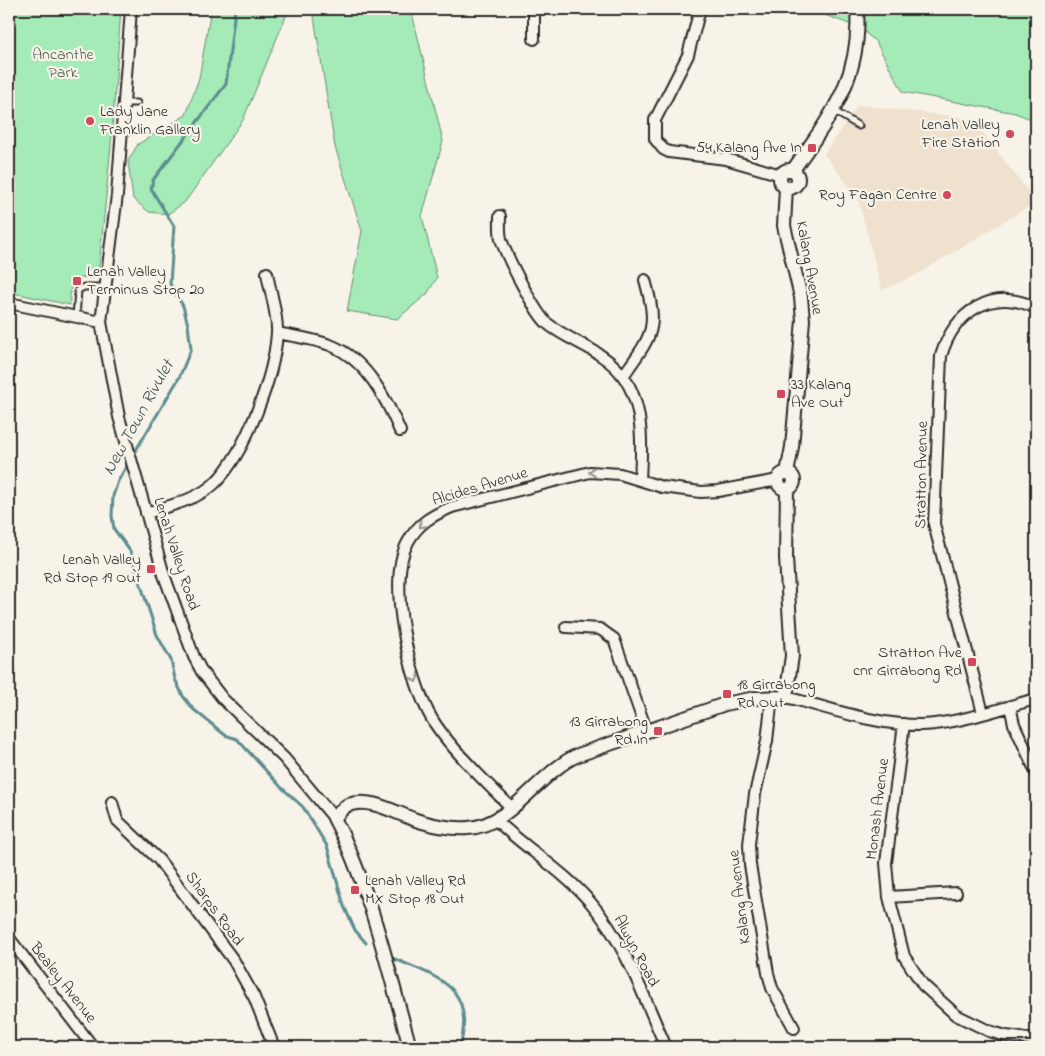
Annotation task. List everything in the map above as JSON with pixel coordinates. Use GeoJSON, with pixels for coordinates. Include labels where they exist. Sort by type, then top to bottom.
{"type":"FeatureCollection","features":[{"type":"Feature","properties":{"kind":"street","name":"Lenah Valley Road"},"geometry":{"type":"LineString","coordinates":[[132,9],[117,195],[101,322],[112,386],[127,449],[178,615],[194,657],[202,672],[223,700],[291,765],[334,818],[347,846],[373,920],[410,1047]]}},
{"type":"Feature","properties":{"kind":"street"},"geometry":{"type":"LineString","coordinates":[[534,9],[534,39]]}},
{"type":"Feature","properties":{"kind":"street"},"geometry":{"type":"LineString","coordinates":[[700,9],[688,55],[655,120],[655,139],[668,152],[726,159],[787,173],[834,111],[847,84],[855,61],[858,33],[857,9]]}},
{"type":"Feature","properties":{"kind":"street","name":"Kalang Avenue"},"geometry":{"type":"LineString","coordinates":[[786,697],[792,656],[786,558],[784,481],[792,447],[803,320],[799,289],[784,226],[786,187],[781,182],[787,173]]}},
{"type":"Feature","properties":{"kind":"street"},"geometry":{"type":"LineString","coordinates":[[500,216],[501,240],[542,318],[598,354],[623,376],[635,402],[638,416],[641,453],[640,479]]}},
{"type":"Feature","properties":{"kind":"street"},"geometry":{"type":"LineString","coordinates":[[146,513],[193,498],[215,483],[232,462],[248,434],[261,400],[277,332],[267,273]]}},
{"type":"Feature","properties":{"kind":"street"},"geometry":{"type":"LineString","coordinates":[[623,376],[644,347],[653,328],[653,309],[645,280]]}},
{"type":"Feature","properties":{"kind":"street","name":"Stratton Avenue"},"geometry":{"type":"LineString","coordinates":[[983,713],[934,524],[941,356],[950,332],[961,319],[975,308],[998,300],[1011,300],[1036,308]]}},
{"type":"Feature","properties":{"kind":"street"},"geometry":{"type":"LineString","coordinates":[[9,303],[101,322]]}},
{"type":"Feature","properties":{"kind":"street"},"geometry":{"type":"LineString","coordinates":[[277,332],[330,345],[351,358],[381,393],[400,431]]}},
{"type":"Feature","properties":{"kind":"street","name":"Alcides Avenue"},"geometry":{"type":"LineString","coordinates":[[511,807],[488,785],[432,720],[414,675],[402,623],[400,597],[403,554],[408,542],[419,526],[432,516],[452,507],[590,472],[620,474],[680,491],[701,492],[784,481]]}},
{"type":"Feature","properties":{"kind":"street"},"geometry":{"type":"LineString","coordinates":[[566,627],[600,629],[614,639],[647,732]]}},
{"type":"Feature","properties":{"kind":"street"},"geometry":{"type":"LineString","coordinates":[[334,818],[348,805],[364,804],[446,828],[478,828],[496,820],[568,759],[725,704],[772,697],[786,697],[868,718],[904,724],[940,723],[1036,699]]}},
{"type":"Feature","properties":{"kind":"street","name":"Kalang Avenue"},"geometry":{"type":"LineString","coordinates":[[772,697],[767,741],[751,821],[750,865],[772,988],[794,1028]]}},
{"type":"Feature","properties":{"kind":"street"},"geometry":{"type":"LineString","coordinates":[[1010,706],[1014,724],[1036,772]]}},
{"type":"Feature","properties":{"kind":"street","name":"Monash Avenue"},"geometry":{"type":"LineString","coordinates":[[904,724],[886,862],[889,897],[904,956],[914,974],[932,995],[956,1015],[971,1024],[1006,1036],[1036,1040]]}},
{"type":"Feature","properties":{"kind":"street","name":"Sharps Road"},"geometry":{"type":"LineString","coordinates":[[112,802],[117,820],[159,860],[234,961],[254,997],[274,1047]]}},
{"type":"Feature","properties":{"kind":"street","name":"Alwyn Road"},"geometry":{"type":"LineString","coordinates":[[496,820],[580,891],[601,916],[620,946],[666,1047]]}},
{"type":"Feature","properties":{"kind":"street"},"geometry":{"type":"LineString","coordinates":[[889,897],[956,893]]}},
{"type":"Feature","properties":{"kind":"street","name":"Bealey Avenue"},"geometry":{"type":"LineString","coordinates":[[9,938],[93,1047]]}},
{"type":"Feature","properties":{"kind":"lane"},"geometry":{"type":"LineString","coordinates":[[124,103],[137,103]]}},
{"type":"Feature","properties":{"kind":"lane"},"geometry":{"type":"LineString","coordinates":[[834,111],[859,126]]}},
{"type":"Feature","properties":{"kind":"lane"},"geometry":{"type":"LineString","coordinates":[[76,318],[78,290],[84,287],[105,286]]}},
{"type":"Feature","properties":{"kind":"shaded area"},"geometry":{"type":"Polygon","coordinates":[[[858,105],[965,118],[977,125],[1036,202],[916,275],[882,290],[858,198],[824,154],[858,105]]]}},
{"type":"Feature","properties":{"kind":"green space","name":"Ancanthe Park"},"geometry":{"type":"Polygon","coordinates":[[[9,9],[121,9],[111,145],[98,277],[77,278],[74,281],[71,287],[70,305],[9,292],[9,9]]]}},
{"type":"Feature","properties":{"kind":"green space"},"geometry":{"type":"Polygon","coordinates":[[[211,9],[289,9],[243,120],[185,202],[168,214],[149,212],[133,199],[128,161],[138,144],[186,115],[199,78],[211,9]]]}},
{"type":"Feature","properties":{"kind":"green space"},"geometry":{"type":"Polygon","coordinates":[[[307,9],[411,9],[443,141],[422,216],[437,278],[427,294],[397,319],[347,311],[362,231],[335,147],[314,17],[307,9]]]}},
{"type":"Feature","properties":{"kind":"green space"},"geometry":{"type":"Polygon","coordinates":[[[809,9],[1036,9],[1036,121],[1015,113],[903,92],[876,42],[860,28],[809,9]]]}},
{"type":"Feature","properties":{"kind":"waterway","name":"New Town Rivulet"},"geometry":{"type":"LineString","coordinates":[[133,455],[179,378],[191,349],[183,306],[170,284],[174,226],[151,189],[153,180],[226,84],[235,9]]}},
{"type":"Feature","properties":{"kind":"waterway","name":"New Town Rivulet"},"geometry":{"type":"LineString","coordinates":[[129,462],[118,481],[113,496],[112,516],[114,529],[130,551],[157,635],[171,660],[175,679],[183,696],[193,709],[225,735],[237,739],[280,786],[303,807],[327,846],[344,906],[355,930],[366,943]]}},
{"type":"Feature","properties":{"kind":"waterway","name":"New Town Rivulet"},"geometry":{"type":"LineString","coordinates":[[392,958],[438,979],[450,987],[458,997],[463,1010],[464,1026],[460,1047]]}},
{"type":"Feature","properties":{"kind":"place","name":"Lady Jane Franklin Gallery"},"geometry":{"type":"Point","coordinates":[90,121]}},
{"type":"Feature","properties":{"kind":"place","name":"Lenah Valley Fire Station"},"geometry":{"type":"Point","coordinates":[1010,134]}},
{"type":"Feature","properties":{"kind":"place","name":"54 Kalang Ave In"},"geometry":{"type":"Point","coordinates":[812,148]}},
{"type":"Feature","properties":{"kind":"place","name":"Roy Fagan Centre"},"geometry":{"type":"Point","coordinates":[947,195]}},
{"type":"Feature","properties":{"kind":"place","name":"Lenah Valley Terminus Stop 20"},"geometry":{"type":"Point","coordinates":[77,281]}},
{"type":"Feature","properties":{"kind":"place","name":"33 Kalang Ave Out"},"geometry":{"type":"Point","coordinates":[781,394]}},
{"type":"Feature","properties":{"kind":"place","name":"Lenah Valley Rd Stop 19 Out"},"geometry":{"type":"Point","coordinates":[151,569]}},
{"type":"Feature","properties":{"kind":"place","name":"Stratton Ave cnr Girrabong Rd"},"geometry":{"type":"Point","coordinates":[972,662]}},
{"type":"Feature","properties":{"kind":"place","name":"18 Girrabong Rd Out"},"geometry":{"type":"Point","coordinates":[727,694]}},
{"type":"Feature","properties":{"kind":"place","name":"13 Girrabong Rd In"},"geometry":{"type":"Point","coordinates":[658,731]}},
{"type":"Feature","properties":{"kind":"place","name":"Lenah Valley Rd MX Stop 18 Out"},"geometry":{"type":"Point","coordinates":[355,890]}}]}
